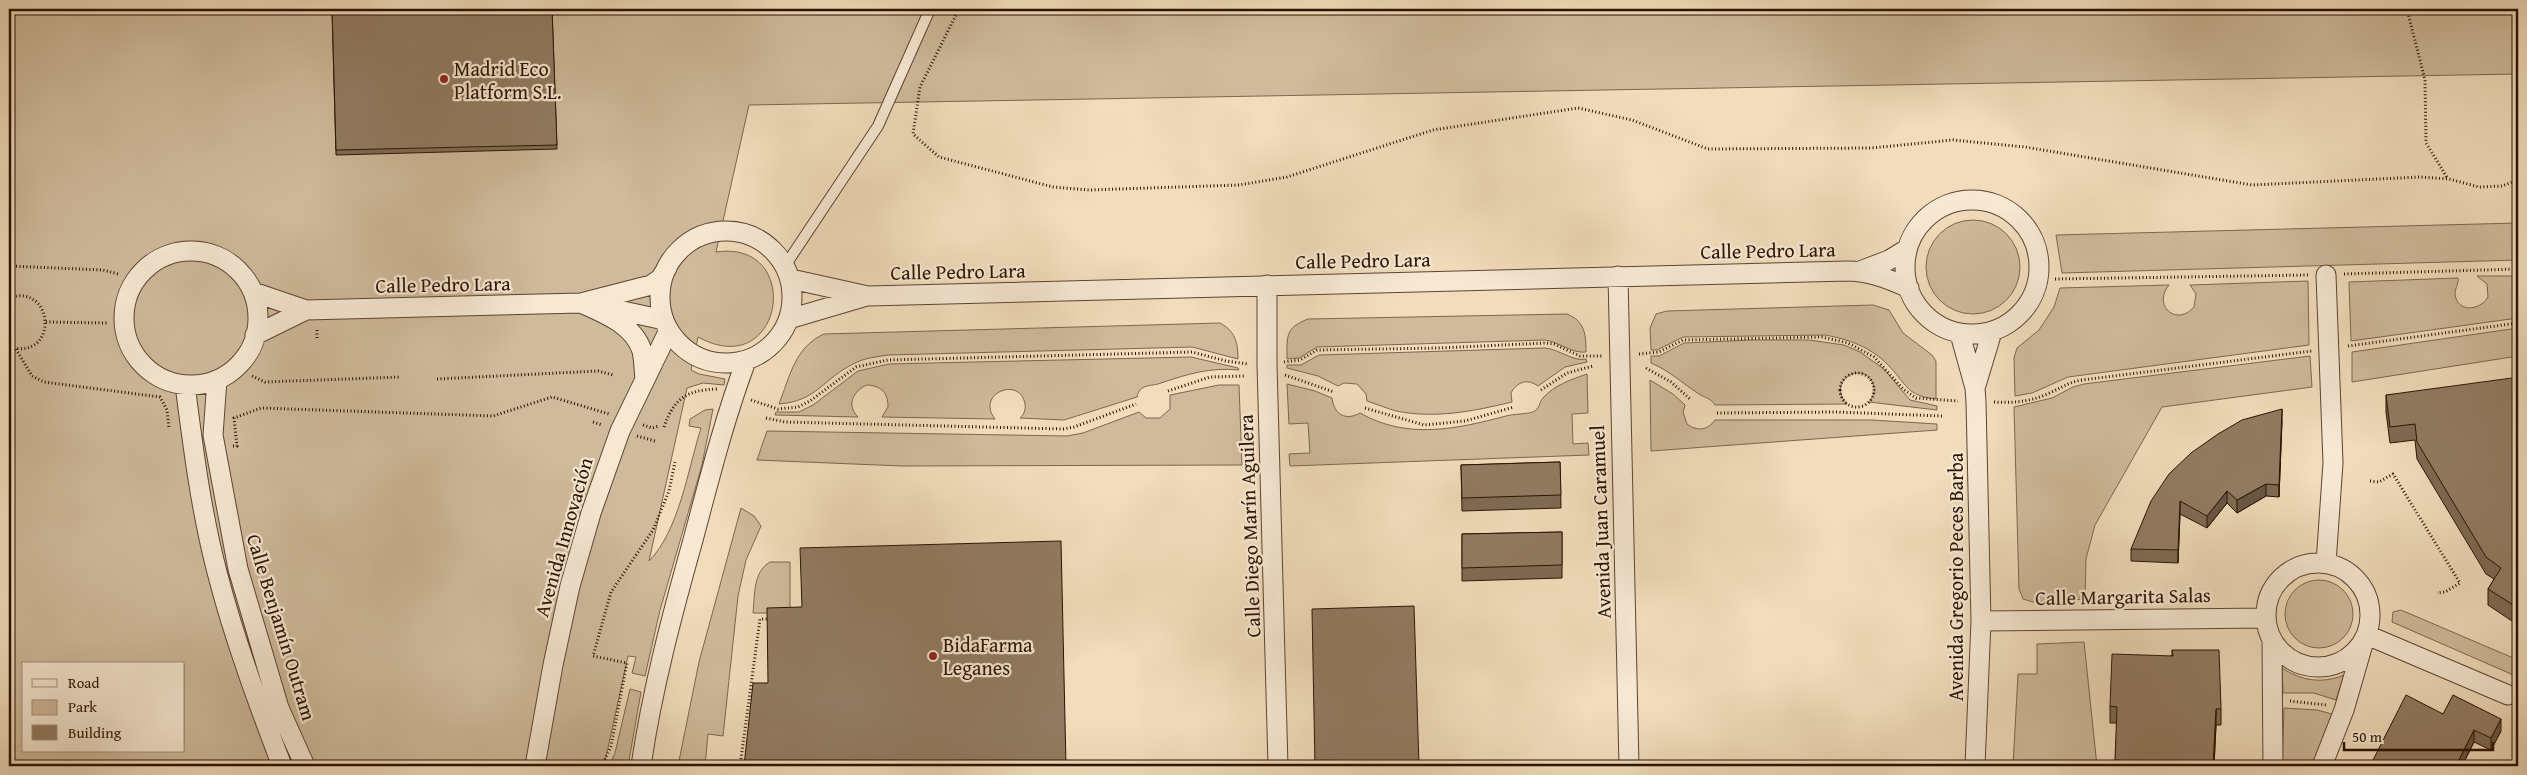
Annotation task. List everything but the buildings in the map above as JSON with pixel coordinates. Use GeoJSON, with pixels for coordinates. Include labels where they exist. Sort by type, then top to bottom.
{"type":"FeatureCollection","features":[{"type":"Feature","properties":{"kind":"street"},"geometry":{"type":"LineString","coordinates":[[1967,199],[1987,200],[2006,208],[2022,221],[2033,238],[2039,258],[2038,279],[2030,300],[2016,317],[1992,332],[1975,336],[1960,334],[1927,316],[1916,302],[1909,288],[1906,268],[1907,248],[1916,230],[1929,214],[1947,204],[1967,199]]}},
{"type":"Feature","properties":{"kind":"street"},"geometry":{"type":"LineString","coordinates":[[718,231],[738,232],[757,238],[768,245],[788,272],[793,299],[790,320],[764,352],[746,361],[731,364],[702,359],[683,347],[666,325],[660,294],[667,268],[683,247],[706,234],[718,231]]}},
{"type":"Feature","properties":{"kind":"street","name":"Calle Pedro Lara"},"geometry":{"type":"LineString","coordinates":[[790,320],[868,296],[1860,271],[1889,260],[1907,248]]}},
{"type":"Feature","properties":{"kind":"street"},"geometry":{"type":"LineString","coordinates":[[189,250],[209,253],[228,261],[243,275],[253,292],[258,312],[255,335],[244,359],[232,371],[217,380],[202,384],[185,385],[163,379],[145,367],[132,349],[125,327],[125,305],[133,284],[147,267],[167,255],[189,250]]}},
{"type":"Feature","properties":{"kind":"street","name":"Calle Pedro Lara"},"geometry":{"type":"LineString","coordinates":[[253,292],[306,310],[581,303],[651,285],[660,279],[667,268]]}},
{"type":"Feature","properties":{"kind":"street","name":"Calle Pedro Lara"},"geometry":{"type":"LineString","coordinates":[[1860,271],[1909,288]]}},
{"type":"Feature","properties":{"kind":"street","name":"Calle Pedro Lara"},"geometry":{"type":"LineString","coordinates":[[788,272],[868,296]]}},
{"type":"Feature","properties":{"kind":"street"},"geometry":{"type":"LineString","coordinates":[[2326,274],[2334,463],[2326,563]]}},
{"type":"Feature","properties":{"kind":"street","name":"Avenida Juan Caramuel"},"geometry":{"type":"LineString","coordinates":[[1618,276],[1618,355],[1629,766]]}},
{"type":"Feature","properties":{"kind":"street","name":"Calle Diego Marín Aguilera"},"geometry":{"type":"LineString","coordinates":[[1267,285],[1267,364],[1278,766]]}},
{"type":"Feature","properties":{"kind":"street"},"geometry":{"type":"LineString","coordinates":[[581,303],[611,316],[632,334],[642,350],[645,379]]}},
{"type":"Feature","properties":{"kind":"street","name":"Calle Pedro Lara"},"geometry":{"type":"LineString","coordinates":[[581,303],[666,325]]}},
{"type":"Feature","properties":{"kind":"street","name":"Calle Pedro Lara"},"geometry":{"type":"LineString","coordinates":[[255,335],[306,310]]}},
{"type":"Feature","properties":{"kind":"street","name":"Avenida Innovación"},"geometry":{"type":"LineString","coordinates":[[535,766],[553,665],[570,586],[609,457],[645,379],[666,325]]}},
{"type":"Feature","properties":{"kind":"street","name":"Avenida Gregorio Peces Barba"},"geometry":{"type":"LineString","coordinates":[[1975,766],[1981,621],[1976,395],[1983,356],[1992,332]]}},
{"type":"Feature","properties":{"kind":"street","name":"Avenida Gregorio Peces Barba"},"geometry":{"type":"LineString","coordinates":[[1960,334],[1976,395]]}},
{"type":"Feature","properties":{"kind":"street"},"geometry":{"type":"LineString","coordinates":[[641,766],[674,606],[734,394],[746,361]]}},
{"type":"Feature","properties":{"kind":"street","name":"Calle Benjamín Outram"},"geometry":{"type":"LineString","coordinates":[[217,380],[213,435],[238,569],[279,708],[305,766]]}},
{"type":"Feature","properties":{"kind":"street"},"geometry":{"type":"LineString","coordinates":[[185,385],[194,451],[217,572],[262,714],[282,766]]}},
{"type":"Feature","properties":{"kind":"street"},"geometry":{"type":"LineString","coordinates":[[2273,766],[2272,640],[2266,618],[2267,603],[2273,588],[2283,576],[2296,568],[2310,563],[2326,563],[2349,572],[2366,592],[2371,619],[2344,710],[2322,766]]}},
{"type":"Feature","properties":{"kind":"street","name":"Calle Margarita Salas"},"geometry":{"type":"LineString","coordinates":[[1981,621],[2266,618]]}},
{"type":"Feature","properties":{"kind":"street"},"geometry":{"type":"LineString","coordinates":[[2272,640],[2282,653],[2294,662],[2309,667],[2324,668],[2339,664],[2352,655],[2365,639]]}},
{"type":"Feature","properties":{"kind":"street"},"geometry":{"type":"LineString","coordinates":[[2365,639],[2508,695]]}},
{"type":"Feature","properties":{"kind":"lane"},"geometry":{"type":"LineString","coordinates":[[788,272],[878,126],[930,9]]}},
{"type":"Feature","properties":{"kind":"path"},"geometry":{"type":"LineString","coordinates":[[959,9],[920,87],[913,134],[939,157],[1053,187],[1090,190],[1239,186],[1287,177],[1433,130],[1578,108],[1632,120],[1708,149],[1871,148],[1953,140],[2025,147],[2252,185],[2420,177],[2449,179],[2480,187],[2502,186],[2518,180]]}},
{"type":"Feature","properties":{"kind":"path"},"geometry":{"type":"LineString","coordinates":[[2407,9],[2425,80],[2426,143],[2449,179]]}},
{"type":"Feature","properties":{"kind":"path"},"geometry":{"type":"LineString","coordinates":[[9,266],[103,270],[118,274]]}},
{"type":"Feature","properties":{"kind":"path"},"geometry":{"type":"LineString","coordinates":[[2055,279],[2518,269]]}},
{"type":"Feature","properties":{"kind":"path"},"geometry":{"type":"LineString","coordinates":[[2470,275],[2472,270]]}},
{"type":"Feature","properties":{"kind":"path"},"geometry":{"type":"LineString","coordinates":[[2181,276],[2181,282]]}},
{"type":"Feature","properties":{"kind":"path"},"geometry":{"type":"LineString","coordinates":[[9,298],[19,296],[34,300],[44,314],[46,322],[45,330],[35,344],[24,349],[9,347]]}},
{"type":"Feature","properties":{"kind":"path"},"geometry":{"type":"LineString","coordinates":[[46,322],[109,322]]}},
{"type":"Feature","properties":{"kind":"path"},"geometry":{"type":"LineString","coordinates":[[664,427],[674,406],[696,390],[718,389],[778,409],[798,407],[810,402],[856,367],[888,360],[1192,352],[1226,362],[1267,364],[1300,360],[1317,350],[1440,348],[1545,343],[1554,344],[1580,356],[1659,352],[1683,340],[1822,337],[1848,343],[1874,357],[1903,389],[1916,398],[1976,395],[2017,403],[2043,396],[2070,382],[2518,323]]}},
{"type":"Feature","properties":{"kind":"path"},"geometry":{"type":"LineString","coordinates":[[16,349],[32,376],[44,382],[160,397],[167,410],[170,436]]}},
{"type":"Feature","properties":{"kind":"path"},"geometry":{"type":"LineString","coordinates":[[1541,390],[1566,373],[1593,366]]}},
{"type":"Feature","properties":{"kind":"path"},"geometry":{"type":"LineString","coordinates":[[1646,368],[1671,382],[1690,399]]}},
{"type":"Feature","properties":{"kind":"path"},"geometry":{"type":"LineString","coordinates":[[437,379],[598,371],[613,375]]}},
{"type":"Feature","properties":{"kind":"path"},"geometry":{"type":"LineString","coordinates":[[1855,373],[1868,376],[1874,387],[1873,397],[1869,402],[1856,407],[1845,401],[1840,389],[1844,380],[1855,373]]}},
{"type":"Feature","properties":{"kind":"path"},"geometry":{"type":"LineString","coordinates":[[1284,375],[1334,392]]}},
{"type":"Feature","properties":{"kind":"path"},"geometry":{"type":"LineString","coordinates":[[252,376],[265,382],[401,377]]}},
{"type":"Feature","properties":{"kind":"path"},"geometry":{"type":"LineString","coordinates":[[1168,391],[1196,380],[1244,376]]}},
{"type":"Feature","properties":{"kind":"path"},"geometry":{"type":"LineString","coordinates":[[215,449],[237,446],[234,418],[261,408],[493,416],[552,397],[588,406],[652,428],[659,426]]}},
{"type":"Feature","properties":{"kind":"path"},"geometry":{"type":"LineString","coordinates":[[766,418],[785,422],[1074,427],[1136,404]]}},
{"type":"Feature","properties":{"kind":"path"},"geometry":{"type":"LineString","coordinates":[[1365,408],[1424,425],[1465,421],[1514,407]]}},
{"type":"Feature","properties":{"kind":"path"},"geometry":{"type":"LineString","coordinates":[[1856,407],[1856,412]]}},
{"type":"Feature","properties":{"kind":"path"},"geometry":{"type":"LineString","coordinates":[[1717,413],[1856,412],[1943,416]]}},
{"type":"Feature","properties":{"kind":"path"},"geometry":{"type":"LineString","coordinates":[[602,766],[611,746],[627,663],[593,656],[600,624],[611,592],[653,530],[669,491],[676,462]]}},
{"type":"Feature","properties":{"kind":"path"},"geometry":{"type":"LineString","coordinates":[[2370,481],[2379,482],[2393,474],[2460,583],[2445,592],[2436,593]]}},
{"type":"Feature","properties":{"kind":"path"},"geometry":{"type":"LineString","coordinates":[[740,766],[760,619],[777,618]]}},
{"type":"Feature","properties":{"kind":"path"},"geometry":{"type":"LineString","coordinates":[[2286,701],[2308,701],[2333,706]]}},
{"type":"Feature","properties":{"kind":"green space"},"geometry":{"type":"Polygon","coordinates":[[[9,9],[2518,9],[2518,74],[749,105],[716,252],[744,254],[763,266],[772,286],[773,307],[765,327],[750,342],[727,346],[698,337],[691,370],[699,374],[725,379],[724,385],[703,383],[687,388],[649,561],[668,533],[687,480],[701,428],[689,426],[690,419],[705,410],[713,409],[702,465],[660,610],[645,676],[632,673],[636,657],[628,656],[604,766],[9,766],[9,9]]]}},
{"type":"Feature","properties":{"kind":"green space"},"geometry":{"type":"Polygon","coordinates":[[[1973,220],[1991,224],[2006,234],[2016,249],[2020,267],[2016,285],[2006,300],[1991,310],[1973,314],[1955,310],[1940,300],[1930,285],[1926,267],[1930,249],[1940,234],[1955,224],[1973,220]]]}},
{"type":"Feature","properties":{"kind":"green space"},"geometry":{"type":"Polygon","coordinates":[[[2518,223],[2518,260],[2062,273],[2056,235],[2518,223]]]}},
{"type":"Feature","properties":{"kind":"green space"},"geometry":{"type":"Polygon","coordinates":[[[2477,276],[2518,276],[2518,318],[2351,341],[2349,282],[2458,278],[2455,294],[2457,300],[2464,307],[2469,308],[2480,305],[2488,297],[2487,284],[2477,276]]]}},
{"type":"Feature","properties":{"kind":"green space"},"geometry":{"type":"Polygon","coordinates":[[[2308,281],[2309,345],[2068,377],[2032,393],[2015,396],[2014,358],[2017,348],[2039,330],[2054,307],[2060,288],[2169,285],[2164,293],[2163,300],[2165,306],[2174,314],[2181,315],[2194,307],[2196,294],[2190,285],[2308,281]]]}},
{"type":"Feature","properties":{"kind":"green space"},"geometry":{"type":"Polygon","coordinates":[[[1873,305],[1889,310],[1903,333],[1932,355],[1936,361],[1936,399],[1913,392],[1874,353],[1851,342],[1825,335],[1683,337],[1657,350],[1651,350],[1650,328],[1656,314],[1667,311],[1873,305]]]}},
{"type":"Feature","properties":{"kind":"green space"},"geometry":{"type":"Polygon","coordinates":[[[1567,314],[1578,320],[1583,329],[1586,340],[1586,352],[1576,351],[1545,340],[1317,347],[1299,358],[1287,359],[1287,344],[1291,330],[1300,322],[1308,319],[1567,314]]]}},
{"type":"Feature","properties":{"kind":"green space"},"geometry":{"type":"Polygon","coordinates":[[[1220,323],[1235,338],[1238,359],[1192,347],[888,355],[857,362],[802,399],[779,404],[790,373],[800,354],[806,346],[824,334],[1220,323]]]}},
{"type":"Feature","properties":{"kind":"green space"},"geometry":{"type":"Polygon","coordinates":[[[2518,328],[2518,356],[2352,382],[2352,352],[2518,328]]]}},
{"type":"Feature","properties":{"kind":"green space"},"geometry":{"type":"Polygon","coordinates":[[[1809,340],[1844,345],[1860,352],[1884,369],[1910,400],[1937,406],[1937,410],[1869,402],[1874,394],[1874,387],[1868,377],[1862,373],[1855,373],[1843,381],[1841,396],[1847,404],[1715,405],[1710,399],[1651,363],[1651,356],[1659,356],[1684,343],[1809,340]]]}},
{"type":"Feature","properties":{"kind":"green space"},"geometry":{"type":"Polygon","coordinates":[[[1545,348],[1576,359],[1586,359],[1587,362],[1565,367],[1538,386],[1530,382],[1519,384],[1511,393],[1512,402],[1455,413],[1426,414],[1396,411],[1367,401],[1366,394],[1357,384],[1344,383],[1338,386],[1318,376],[1287,368],[1287,365],[1301,365],[1319,355],[1545,348]]]}},
{"type":"Feature","properties":{"kind":"green space"},"geometry":{"type":"Polygon","coordinates":[[[2310,356],[2312,387],[2162,407],[2095,525],[2086,559],[2085,599],[2033,602],[2023,599],[2019,589],[2014,407],[2052,398],[2073,387],[2084,384],[2310,356]]]}},
{"type":"Feature","properties":{"kind":"green space"},"geometry":{"type":"Polygon","coordinates":[[[1191,357],[1238,368],[1239,370],[1228,369],[1199,372],[1146,386],[1141,389],[1137,397],[1064,420],[1020,418],[1024,414],[1025,404],[1021,395],[1008,389],[994,396],[991,402],[990,410],[995,419],[882,417],[888,407],[887,398],[883,391],[877,387],[867,385],[858,391],[853,399],[852,408],[858,417],[775,415],[776,412],[799,412],[813,405],[858,371],[889,364],[1191,357]]]}},
{"type":"Feature","properties":{"kind":"green space"},"geometry":{"type":"Polygon","coordinates":[[[1587,374],[1588,413],[1572,414],[1573,444],[1588,443],[1589,455],[1290,466],[1289,454],[1310,453],[1308,423],[1289,424],[1287,384],[1315,391],[1332,398],[1335,409],[1342,415],[1350,416],[1360,413],[1396,427],[1432,430],[1469,425],[1509,415],[1533,412],[1547,393],[1564,383],[1587,374]]]}},
{"type":"Feature","properties":{"kind":"green space"},"geometry":{"type":"Polygon","coordinates":[[[1650,380],[1673,394],[1685,405],[1683,412],[1687,424],[1699,429],[1706,428],[1715,420],[1872,420],[1937,424],[1937,430],[1651,451],[1650,380]]]}},
{"type":"Feature","properties":{"kind":"green space"},"geometry":{"type":"Polygon","coordinates":[[[1219,385],[1239,385],[1242,465],[902,466],[757,460],[767,431],[1067,436],[1083,433],[1139,412],[1146,418],[1160,418],[1170,409],[1170,395],[1219,385]]]}},
{"type":"Feature","properties":{"kind":"green space"},"geometry":{"type":"Polygon","coordinates":[[[741,508],[754,516],[761,526],[746,560],[738,596],[723,736],[708,734],[705,766],[678,766],[699,662],[741,508]]]}},
{"type":"Feature","properties":{"kind":"green space"},"geometry":{"type":"Polygon","coordinates":[[[770,562],[790,562],[790,613],[753,613],[756,584],[760,572],[770,562]]]}},
{"type":"Feature","properties":{"kind":"green space"},"geometry":{"type":"Polygon","coordinates":[[[2312,580],[2326,580],[2338,585],[2348,595],[2353,607],[2353,621],[2348,633],[2338,643],[2326,648],[2312,648],[2300,643],[2290,633],[2285,621],[2285,607],[2290,595],[2300,585],[2312,580]]]}},
{"type":"Feature","properties":{"kind":"green space"},"geometry":{"type":"Polygon","coordinates":[[[2401,610],[2518,660],[2518,677],[2392,622],[2393,612],[2401,610]]]}},
{"type":"Feature","properties":{"kind":"green space"},"geometry":{"type":"Polygon","coordinates":[[[2084,642],[2097,766],[2013,766],[2018,674],[2037,674],[2037,644],[2084,642]]]}},
{"type":"Feature","properties":{"kind":"green space"},"geometry":{"type":"Polygon","coordinates":[[[2282,668],[2297,676],[2312,680],[2328,680],[2344,675],[2336,700],[2314,693],[2283,693],[2282,668]]]}},
{"type":"Feature","properties":{"kind":"green space"},"geometry":{"type":"Polygon","coordinates":[[[630,689],[641,692],[628,766],[609,766],[615,753],[630,689]]]}},
{"type":"Feature","properties":{"kind":"green space"},"geometry":{"type":"Polygon","coordinates":[[[2284,708],[2317,710],[2332,714],[2312,766],[2282,766],[2284,708]]]}},
{"type":"Feature","properties":{"kind":"place","name":"Madrid Eco Platform S.L."},"geometry":{"type":"Point","coordinates":[444,79]}},
{"type":"Feature","properties":{"kind":"place","name":"BidaFarma Leganes"},"geometry":{"type":"Point","coordinates":[933,656]}}]}
